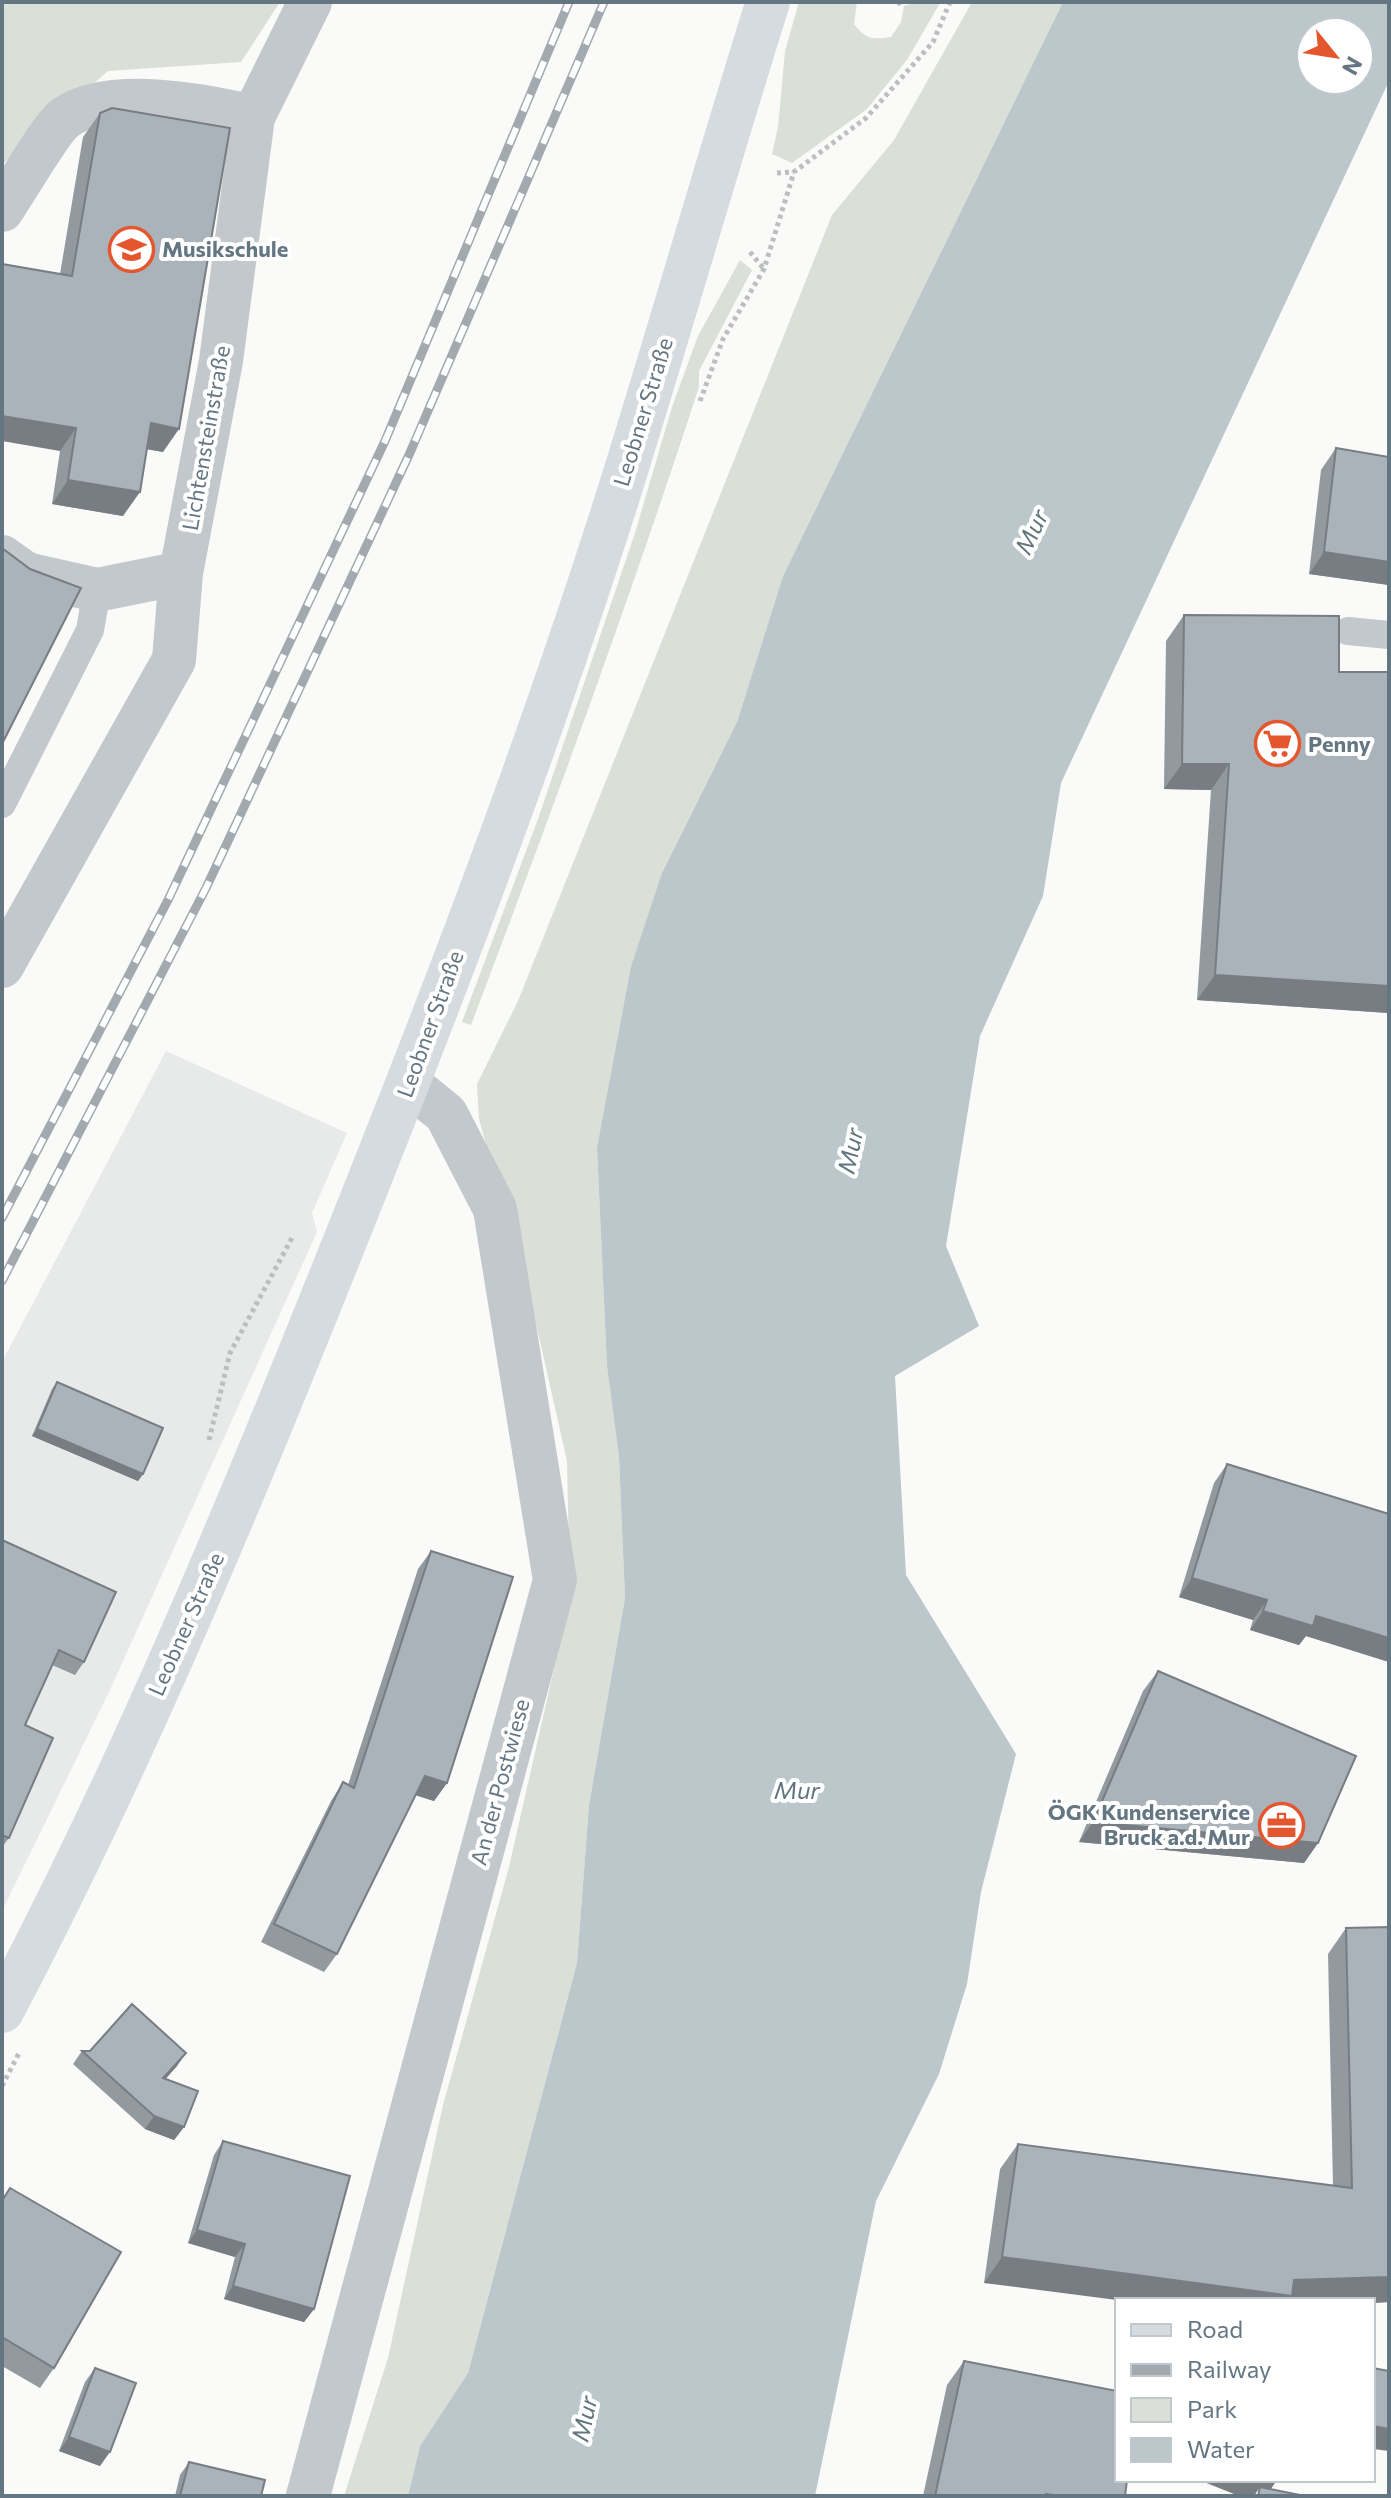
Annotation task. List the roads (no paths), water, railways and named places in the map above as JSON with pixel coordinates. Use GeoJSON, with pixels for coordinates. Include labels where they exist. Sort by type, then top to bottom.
{"type":"FeatureCollection","features":[{"type":"Feature","properties":{"kind":"main road","name":"Leobner Straße"},"geometry":{"type":"LineString","coordinates":[[2,2011],[127,1757],[206,1581],[409,1084],[516,791],[616,501],[768,2]]}},
{"type":"Feature","properties":{"kind":"street","name":"Lichtensteinstraße"},"geometry":{"type":"LineString","coordinates":[[2,966],[174,660],[181,573],[221,361],[253,117],[310,2]]}},
{"type":"Feature","properties":{"kind":"street"},"geometry":{"type":"LineString","coordinates":[[2,210],[64,119],[100,102],[203,105],[253,117]]}},
{"type":"Feature","properties":{"kind":"street"},"geometry":{"type":"LineString","coordinates":[[2,557],[26,574],[97,590],[181,573]]}},
{"type":"Feature","properties":{"kind":"street","name":"An der Postwiese"},"geometry":{"type":"LineString","coordinates":[[308,2496],[555,1580],[495,1209],[446,1114],[409,1084]]}},
{"type":"Feature","properties":{"kind":"lane"},"geometry":{"type":"LineString","coordinates":[[2,804],[90,630],[97,590]]}},
{"type":"Feature","properties":{"kind":"lane"},"geometry":{"type":"LineString","coordinates":[[1348,631],[1389,635]]}},
{"type":"Feature","properties":{"kind":"water","name":"Mur"},"geometry":{"type":"Polygon","coordinates":[[[1063,2],[1389,2],[1389,81],[1061,783],[1043,896],[980,1036],[946,1246],[979,1326],[895,1376],[906,1575],[1016,1754],[981,1892],[967,1984],[939,2074],[876,2201],[815,2496],[408,2496],[420,2446],[468,2373],[577,1963],[589,1805],[625,1598],[619,1457],[607,1366],[597,1148],[631,967],[662,873],[737,722],[783,576],[1063,2]]]}},
{"type":"Feature","properties":{"kind":"railway"},"geometry":{"type":"LineString","coordinates":[[2,1218],[168,900],[385,441],[569,2]]}},
{"type":"Feature","properties":{"kind":"railway"},"geometry":{"type":"LineString","coordinates":[[2,1281],[206,888],[409,455],[604,2]]}},
{"type":"Feature","properties":{"kind":"place","name":"Musikschule"},"geometry":{"type":"Point","coordinates":[131,249]}},
{"type":"Feature","properties":{"kind":"place","name":"Penny"},"geometry":{"type":"Point","coordinates":[1277,744]}},
{"type":"Feature","properties":{"kind":"place","name":"ÖGK Kundenservice Bruck a.d. Mur"},"geometry":{"type":"Point","coordinates":[1281,1825]}}]}
